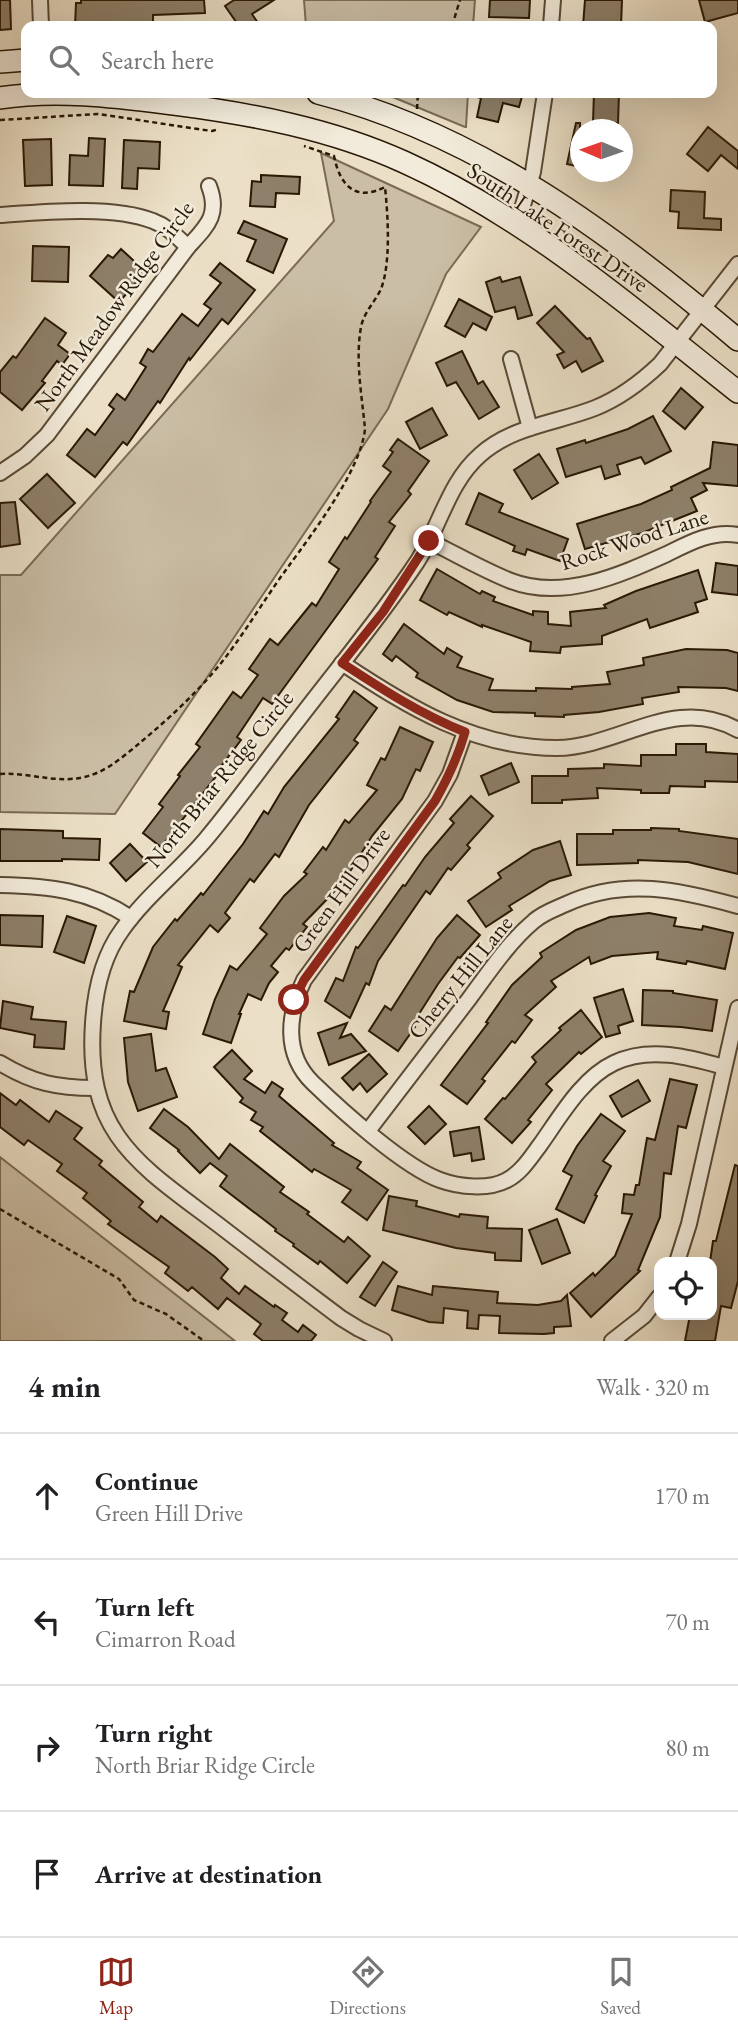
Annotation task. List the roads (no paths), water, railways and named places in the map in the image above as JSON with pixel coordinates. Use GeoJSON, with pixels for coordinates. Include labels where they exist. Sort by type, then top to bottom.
{"type":"FeatureCollection","features":[{"type":"Feature","properties":{"kind":"main road"},"geometry":{"type":"LineString","coordinates":[[0,62],[21,60]]}},
{"type":"Feature","properties":{"kind":"main road","name":"South Lake Forest Drive"},"geometry":{"type":"LineString","coordinates":[[0,99],[21,96]]}},
{"type":"Feature","properties":{"kind":"main road","name":"South Lake Forest Drive"},"geometry":{"type":"LineString","coordinates":[[122,98],[269,119],[366,147],[440,179],[517,225],[622,299],[738,392]]}},
{"type":"Feature","properties":{"kind":"main road","name":"South Lake Forest Drive"},"geometry":{"type":"LineString","coordinates":[[333,98],[418,127],[462,146],[573,212],[664,279],[738,340]]}},
{"type":"Feature","properties":{"kind":"street"},"geometry":{"type":"LineString","coordinates":[[40,0],[41,21]]}},
{"type":"Feature","properties":{"kind":"street"},"geometry":{"type":"LineString","coordinates":[[552,21],[554,0]]}},
{"type":"Feature","properties":{"kind":"street"},"geometry":{"type":"LineString","coordinates":[[517,225],[538,146],[544,98]]}},
{"type":"Feature","properties":{"kind":"street","name":"North Meadow Ridge Circle"},"geometry":{"type":"LineString","coordinates":[[0,473],[25,456],[47,435],[208,224],[214,211],[214,199],[209,186]]}},
{"type":"Feature","properties":{"kind":"street"},"geometry":{"type":"LineString","coordinates":[[0,215],[81,212],[136,215],[168,229],[188,247]]}},
{"type":"Feature","properties":{"kind":"street","name":"North Briar Ridge Circle"},"geometry":{"type":"LineString","coordinates":[[384,1341],[341,1318],[153,1176],[123,1146],[103,1110],[95,1088],[91,1048],[97,992],[111,949],[131,918],[206,839],[383,612],[429,541],[454,489],[479,456],[507,437],[585,412],[617,397],[646,377],[738,264]]}},
{"type":"Feature","properties":{"kind":"street"},"geometry":{"type":"LineString","coordinates":[[511,359],[530,428]]}},
{"type":"Feature","properties":{"kind":"street","name":"Rock Wood Lane"},"geometry":{"type":"LineString","coordinates":[[429,541],[511,581],[553,589],[583,586],[639,567],[713,535],[738,535]]}},
{"type":"Feature","properties":{"kind":"street"},"geometry":{"type":"LineString","coordinates":[[342,663],[429,717],[465,732],[512,743],[560,748],[580,745],[652,724],[694,717],[720,721],[738,730]]}},
{"type":"Feature","properties":{"kind":"street","name":"Green Hill Drive"},"geometry":{"type":"LineString","coordinates":[[465,732],[450,774],[435,801],[304,980],[294,1000],[291,1040],[300,1067],[319,1089],[396,1153],[438,1180],[458,1185],[500,1183],[518,1172],[571,1103],[612,1063],[639,1055],[661,1054],[724,1067]]}},
{"type":"Feature","properties":{"kind":"street"},"geometry":{"type":"LineString","coordinates":[[0,885],[72,891],[93,897],[131,918]]}},
{"type":"Feature","properties":{"kind":"street","name":"Cherry Hill Lane"},"geometry":{"type":"LineString","coordinates":[[368,1131],[504,953],[535,920],[547,912],[604,891],[632,887],[684,892],[738,906]]}},
{"type":"Feature","properties":{"kind":"street"},"geometry":{"type":"LineString","coordinates":[[679,1257],[689,1224],[738,1008]]}},
{"type":"Feature","properties":{"kind":"street"},"geometry":{"type":"LineString","coordinates":[[0,1063],[53,1087],[95,1088]]}},
{"type":"Feature","properties":{"kind":"street"},"geometry":{"type":"LineString","coordinates":[[612,1341],[644,1316],[654,1303]]}}]}
